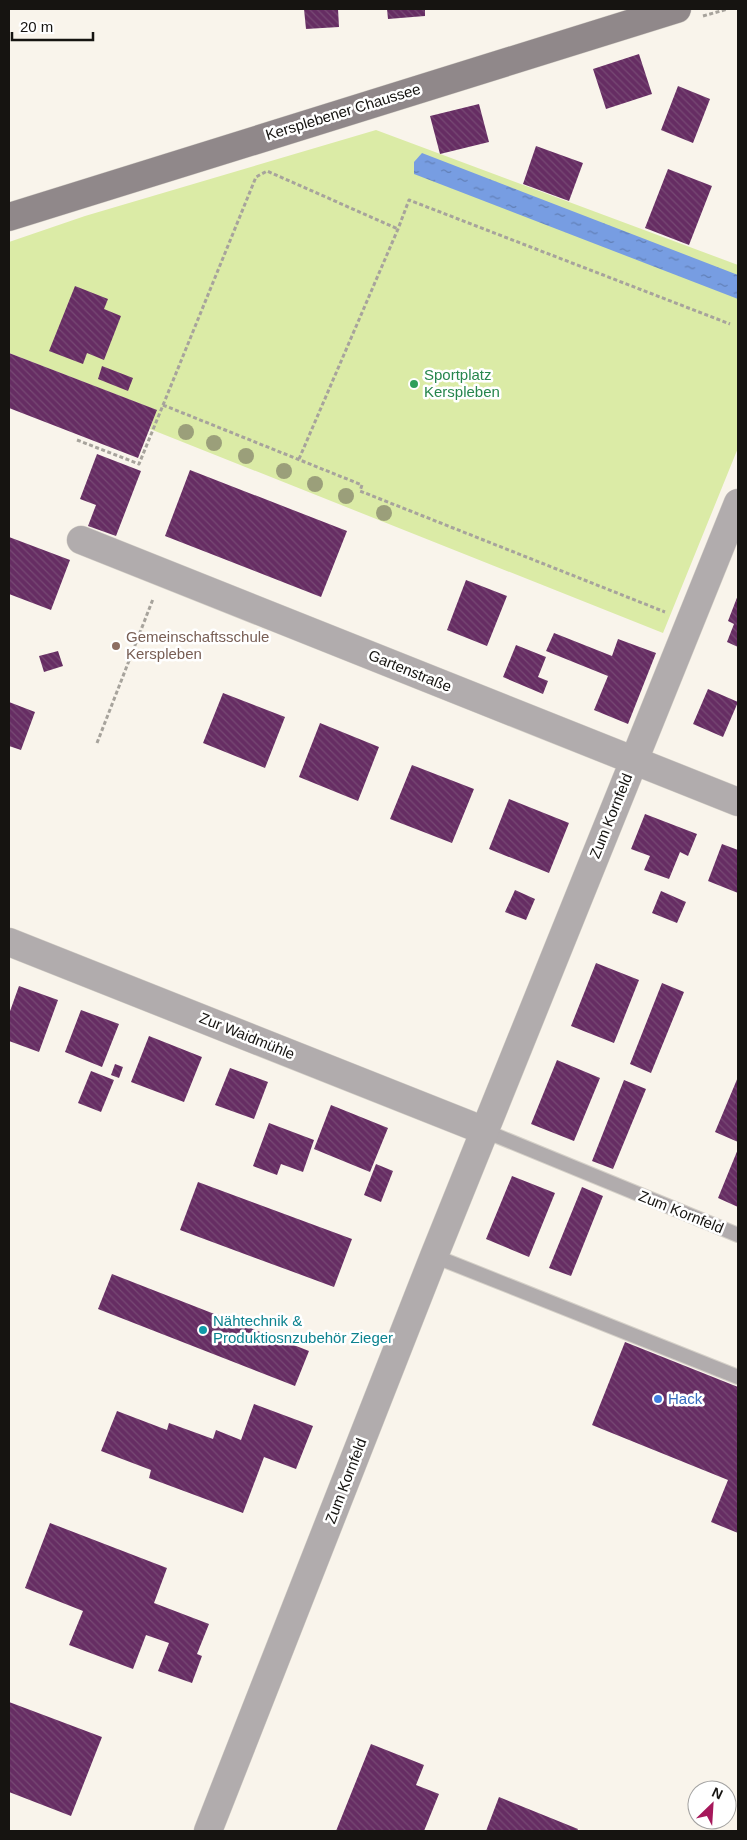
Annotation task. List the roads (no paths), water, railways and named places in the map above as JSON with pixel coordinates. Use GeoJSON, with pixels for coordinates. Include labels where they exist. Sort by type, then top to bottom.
{"type":"FeatureCollection","features":[{"type":"Feature","properties":{"kind":"main road","name":"Kersplebener Chaussee"},"geometry":{"type":"LineString","coordinates":[[9,217],[677,9]]}},
{"type":"Feature","properties":{"kind":"street","name":"Zum Kornfeld"},"geometry":{"type":"LineString","coordinates":[[208,1831],[434,1256],[738,503]]}},
{"type":"Feature","properties":{"kind":"street","name":"Gartenstraße"},"geometry":{"type":"LineString","coordinates":[[81,540],[738,802]]}},
{"type":"Feature","properties":{"kind":"street","name":"Zur Waidmühle"},"geometry":{"type":"LineString","coordinates":[[9,942],[485,1130]]}},
{"type":"Feature","properties":{"kind":"lane","name":"Zum Kornfeld"},"geometry":{"type":"LineString","coordinates":[[485,1130],[738,1235]]}},
{"type":"Feature","properties":{"kind":"lane"},"geometry":{"type":"LineString","coordinates":[[434,1256],[738,1377]]}},
{"type":"Feature","properties":{"kind":"water"},"geometry":{"type":"Polygon","coordinates":[[[422,153],[738,275],[738,299],[414,174],[414,162],[422,153]]]}},
{"type":"Feature","properties":{"kind":"place","name":"Sportplatz Kerspleben"},"geometry":{"type":"Point","coordinates":[414,384]}},
{"type":"Feature","properties":{"kind":"place","name":"Gemeinschaftsschule Kerspleben"},"geometry":{"type":"Point","coordinates":[116,646]}},
{"type":"Feature","properties":{"kind":"place","name":"Nähtechnik & Produktiosnzubehör Zieger"},"geometry":{"type":"Point","coordinates":[203,1330]}},
{"type":"Feature","properties":{"kind":"place","name":"Hack"},"geometry":{"type":"Point","coordinates":[658,1399]}}]}
